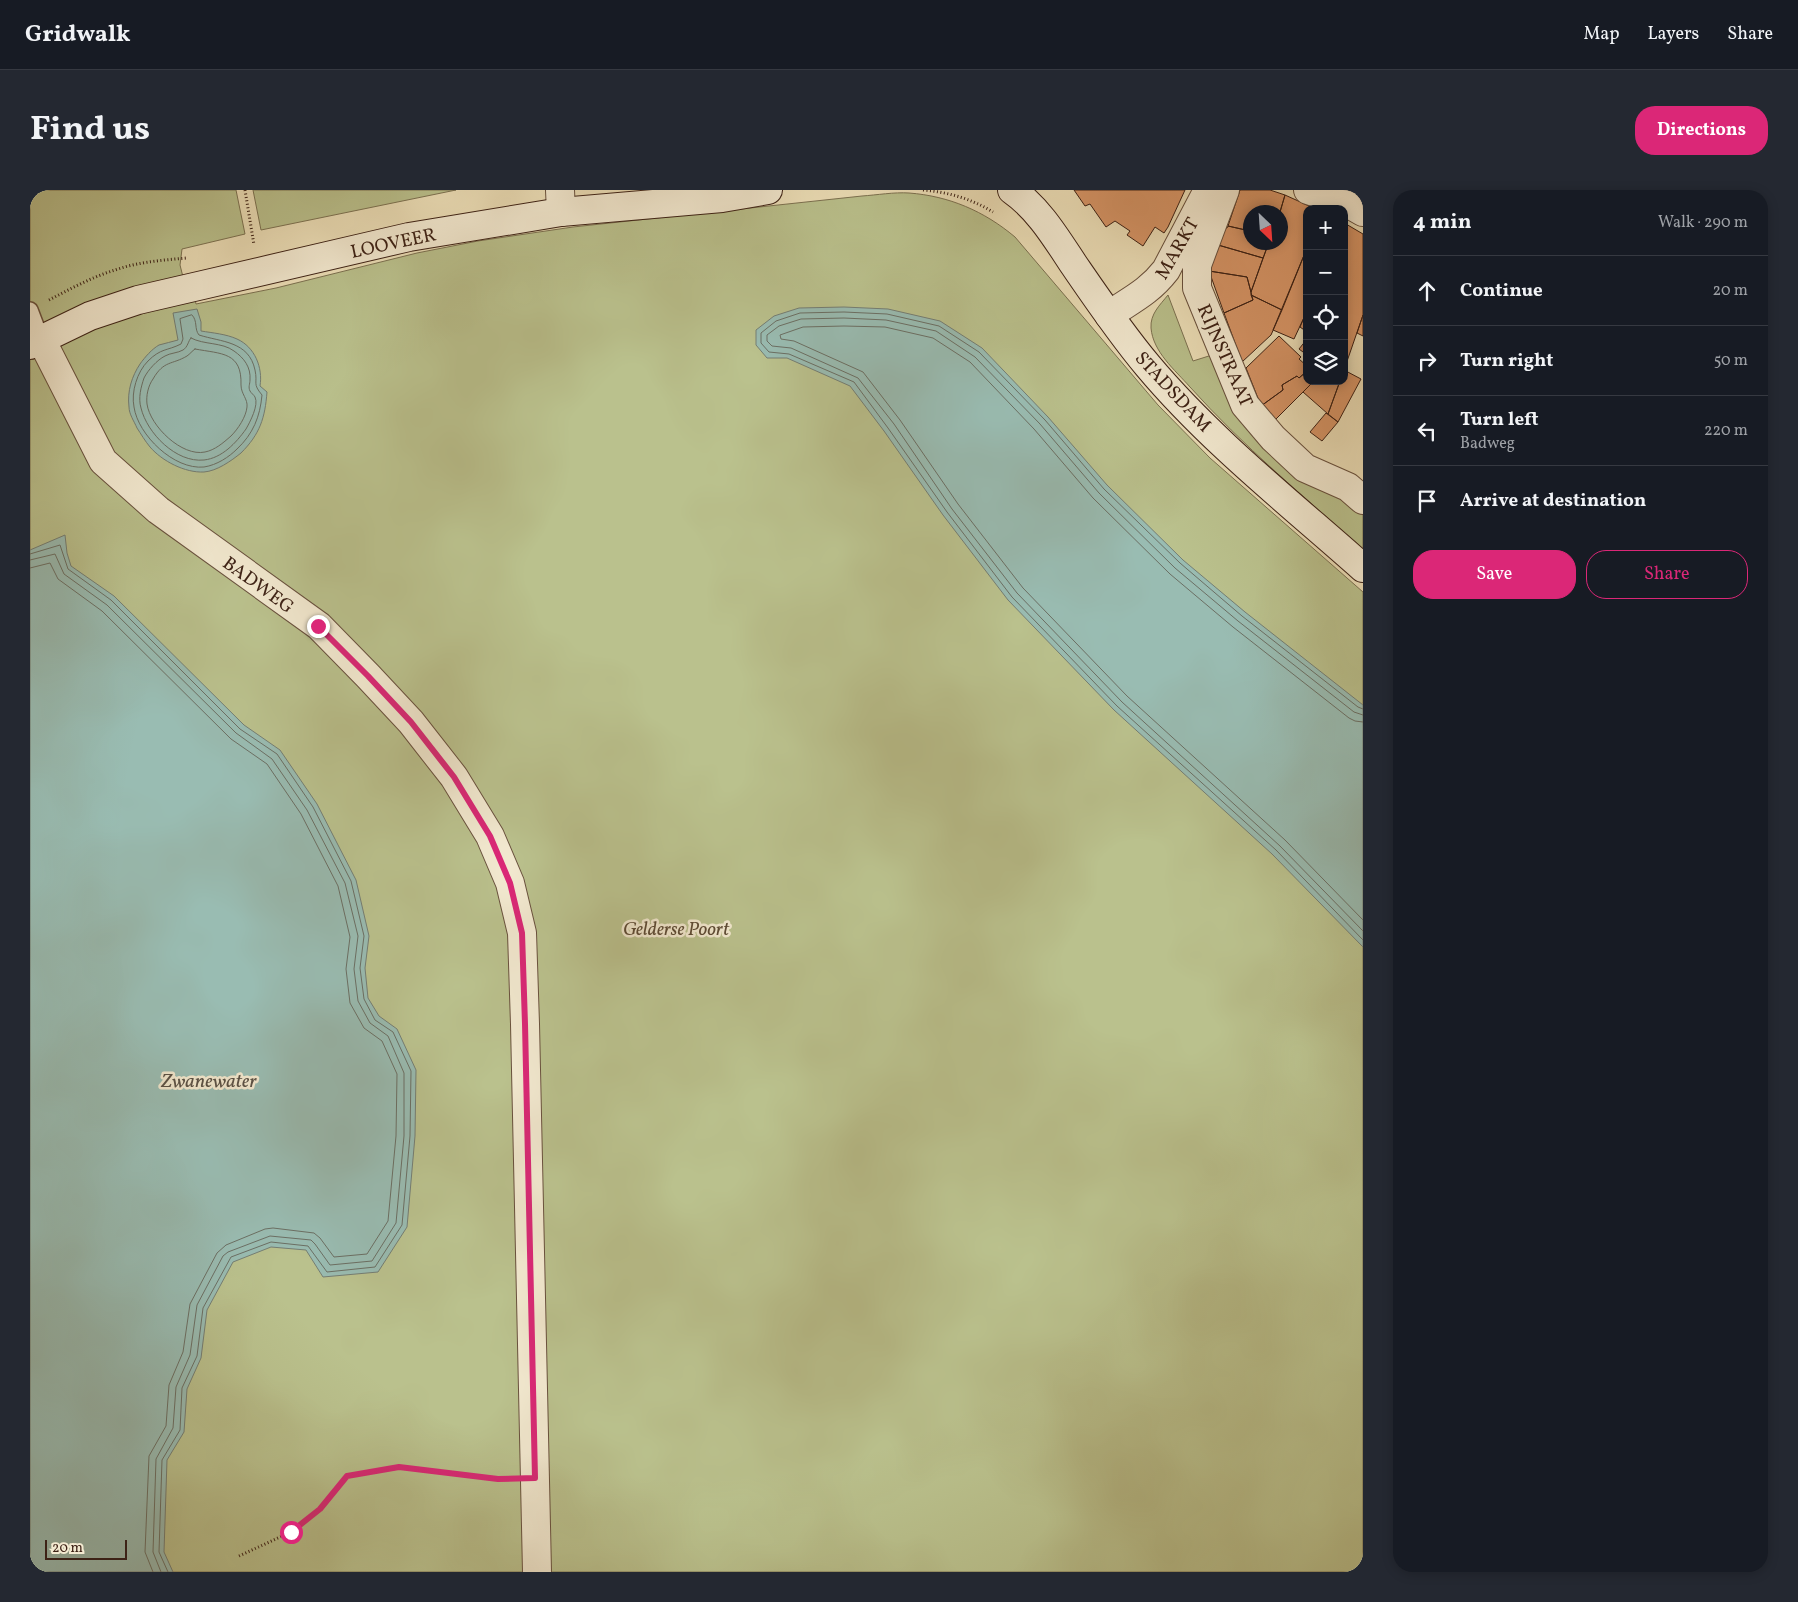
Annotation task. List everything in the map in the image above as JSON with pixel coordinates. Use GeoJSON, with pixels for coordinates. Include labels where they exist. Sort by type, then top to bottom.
{"type":"FeatureCollection","features":[{"type":"Feature","properties":{"kind":"street","name":"LOOVEER"},"geometry":{"type":"LineString","coordinates":[[36,342],[90,316],[138,300],[560,201],[722,198],[768,190]]}},
{"type":"Feature","properties":{"kind":"street","name":"STADSDAM"},"geometry":{"type":"LineString","coordinates":[[1012,190],[1022,197],[1041,217],[1126,340],[1166,387],[1226,446],[1363,568]]}},
{"type":"Feature","properties":{"kind":"street","name":"MARKT"},"geometry":{"type":"LineString","coordinates":[[1109,315],[1149,290],[1157,282],[1166,270],[1208,190]]}},
{"type":"Feature","properties":{"kind":"street","name":"RIJNSTRAAT"},"geometry":{"type":"LineString","coordinates":[[1225,190],[1197,265],[1197,288],[1245,405],[1273,438],[1305,468],[1348,487],[1363,500]]}},
{"type":"Feature","properties":{"kind":"street"},"geometry":{"type":"LineString","coordinates":[[1308,190],[1355,202]]}},
{"type":"Feature","properties":{"kind":"street","name":"BADWEG"},"geometry":{"type":"LineString","coordinates":[[36,342],[103,461],[158,510],[318,626],[411,722],[454,777],[494,844],[510,883],[522,933],[537,1572]]}},
{"type":"Feature","properties":{"kind":"lane","name":"BADWEG"},"geometry":{"type":"LineString","coordinates":[[30,310],[36,342]]}},
{"type":"Feature","properties":{"kind":"path"},"geometry":{"type":"LineString","coordinates":[[245,190],[255,246]]}},
{"type":"Feature","properties":{"kind":"path"},"geometry":{"type":"LineString","coordinates":[[30,310],[76,286],[115,270],[154,261],[194,258]]}},
{"type":"Feature","properties":{"kind":"path"},"geometry":{"type":"LineString","coordinates":[[239,1556],[291,1532],[320,1509],[347,1476],[399,1467],[498,1479],[535,1478]]}},
{"type":"Feature","properties":{"kind":"green space","name":"Gelderse Poort"},"geometry":{"type":"Polygon","coordinates":[[[30,190],[236,190],[245,234],[182,249],[180,265],[184,281],[193,290],[196,304],[276,288],[417,253],[478,241],[573,227],[891,193],[909,193],[952,201],[978,212],[1015,237],[1158,405],[1210,458],[1363,592],[1363,1572],[30,1572],[30,190]]]}},
{"type":"Feature","properties":{"kind":"green space"},"geometry":{"type":"Polygon","coordinates":[[[253,190],[456,190],[261,230],[253,190]]]}},
{"type":"Feature","properties":{"kind":"green space"},"geometry":{"type":"Polygon","coordinates":[[[1168,295],[1193,361],[1212,355],[1229,399],[1363,511],[1363,549],[1252,450],[1210,409],[1160,353],[1153,337],[1151,323],[1156,310],[1168,295]]]}},
{"type":"Feature","properties":{"kind":"water"},"geometry":{"type":"Polygon","coordinates":[[[844,307],[888,309],[940,321],[982,348],[1048,417],[1107,485],[1183,560],[1245,612],[1363,705],[1363,947],[1272,854],[1114,710],[1008,600],[943,515],[850,386],[787,358],[767,358],[756,345],[756,330],[774,316],[799,308],[844,307]]]}},
{"type":"Feature","properties":{"kind":"water"},"geometry":{"type":"Polygon","coordinates":[[[197,309],[201,322],[201,331],[233,337],[249,347],[259,365],[260,386],[267,392],[263,418],[253,439],[233,459],[214,470],[204,472],[197,472],[174,465],[155,452],[137,428],[130,412],[129,401],[132,379],[144,359],[159,345],[178,340],[173,313],[197,309]]]}},
{"type":"Feature","properties":{"kind":"water","name":"Zwanewater"},"geometry":{"type":"Polygon","coordinates":[[[65,535],[71,566],[114,596],[244,725],[280,750],[317,804],[356,880],[369,936],[365,968],[368,998],[379,1016],[397,1029],[416,1070],[415,1136],[407,1227],[378,1272],[323,1277],[306,1250],[271,1247],[233,1262],[207,1310],[201,1358],[187,1389],[184,1432],[167,1460],[164,1552],[173,1572],[30,1572],[30,550],[65,535]]]}},
{"type":"Feature","properties":{"kind":"building"},"geometry":{"type":"Polygon","coordinates":[[[1074,190],[1185,190],[1164,233],[1155,227],[1143,246],[1127,235],[1130,231],[1115,221],[1106,227],[1090,204],[1085,206],[1074,190]]]}},
{"type":"Feature","properties":{"kind":"building"},"geometry":{"type":"Polygon","coordinates":[[[1240,190],[1270,190],[1285,195],[1282,205],[1243,205],[1243,229],[1228,226],[1240,190]]]}},
{"type":"Feature","properties":{"kind":"building"},"geometry":{"type":"Polygon","coordinates":[[[1285,195],[1307,205],[1303,205],[1303,258],[1282,310],[1251,295],[1251,292],[1266,250],[1288,250],[1288,205],[1282,205],[1285,195]]]}},
{"type":"Feature","properties":{"kind":"building"},"geometry":{"type":"Polygon","coordinates":[[[1348,225],[1363,234],[1363,315],[1348,358],[1348,225]]]}},
{"type":"Feature","properties":{"kind":"building"},"geometry":{"type":"Polygon","coordinates":[[[1228,226],[1243,229],[1243,250],[1266,250],[1263,258],[1218,245],[1225,228],[1228,226]]]}},
{"type":"Feature","properties":{"kind":"building"},"geometry":{"type":"Polygon","coordinates":[[[1218,245],[1263,258],[1251,292],[1247,277],[1209,271],[1218,245]]]}},
{"type":"Feature","properties":{"kind":"building"},"geometry":{"type":"Polygon","coordinates":[[[1303,258],[1303,320],[1294,339],[1273,330],[1303,258]]]}},
{"type":"Feature","properties":{"kind":"building"},"geometry":{"type":"Polygon","coordinates":[[[1209,271],[1247,277],[1253,300],[1224,313],[1209,271]]]}},
{"type":"Feature","properties":{"kind":"building"},"geometry":{"type":"Polygon","coordinates":[[[1251,295],[1282,310],[1271,335],[1242,362],[1224,313],[1253,300],[1251,295]]]}},
{"type":"Feature","properties":{"kind":"building"},"geometry":{"type":"Polygon","coordinates":[[[1363,315],[1363,336],[1357,333],[1363,315]]]}},
{"type":"Feature","properties":{"kind":"building"},"geometry":{"type":"Polygon","coordinates":[[[1279,336],[1301,357],[1299,359],[1303,362],[1303,374],[1282,385],[1283,390],[1261,406],[1246,368],[1279,336]]]}},
{"type":"Feature","properties":{"kind":"building"},"geometry":{"type":"Polygon","coordinates":[[[1303,344],[1303,352],[1299,349],[1303,344]]]}},
{"type":"Feature","properties":{"kind":"building"},"geometry":{"type":"Polygon","coordinates":[[[1348,372],[1361,379],[1338,422],[1328,414],[1339,385],[1348,385],[1348,372]]]}},
{"type":"Feature","properties":{"kind":"building"},"geometry":{"type":"Polygon","coordinates":[[[1303,374],[1303,385],[1310,385],[1270,425],[1261,406],[1283,390],[1282,385],[1297,376],[1299,378],[1303,374]]]}},
{"type":"Feature","properties":{"kind":"building"},"geometry":{"type":"Polygon","coordinates":[[[1310,385],[1339,385],[1328,414],[1303,392],[1310,385]]]}},
{"type":"Feature","properties":{"kind":"building"},"geometry":{"type":"Polygon","coordinates":[[[1326,413],[1338,422],[1322,441],[1310,432],[1326,413]]]}},
{"type":"Feature","properties":{"kind":"route"},"geometry":{"type":"LineString","coordinates":[[291,1532],[320,1509],[347,1476],[399,1467],[498,1479],[535,1478],[522,933],[510,883],[490,836],[454,777],[411,722],[318,626]]}}]}
